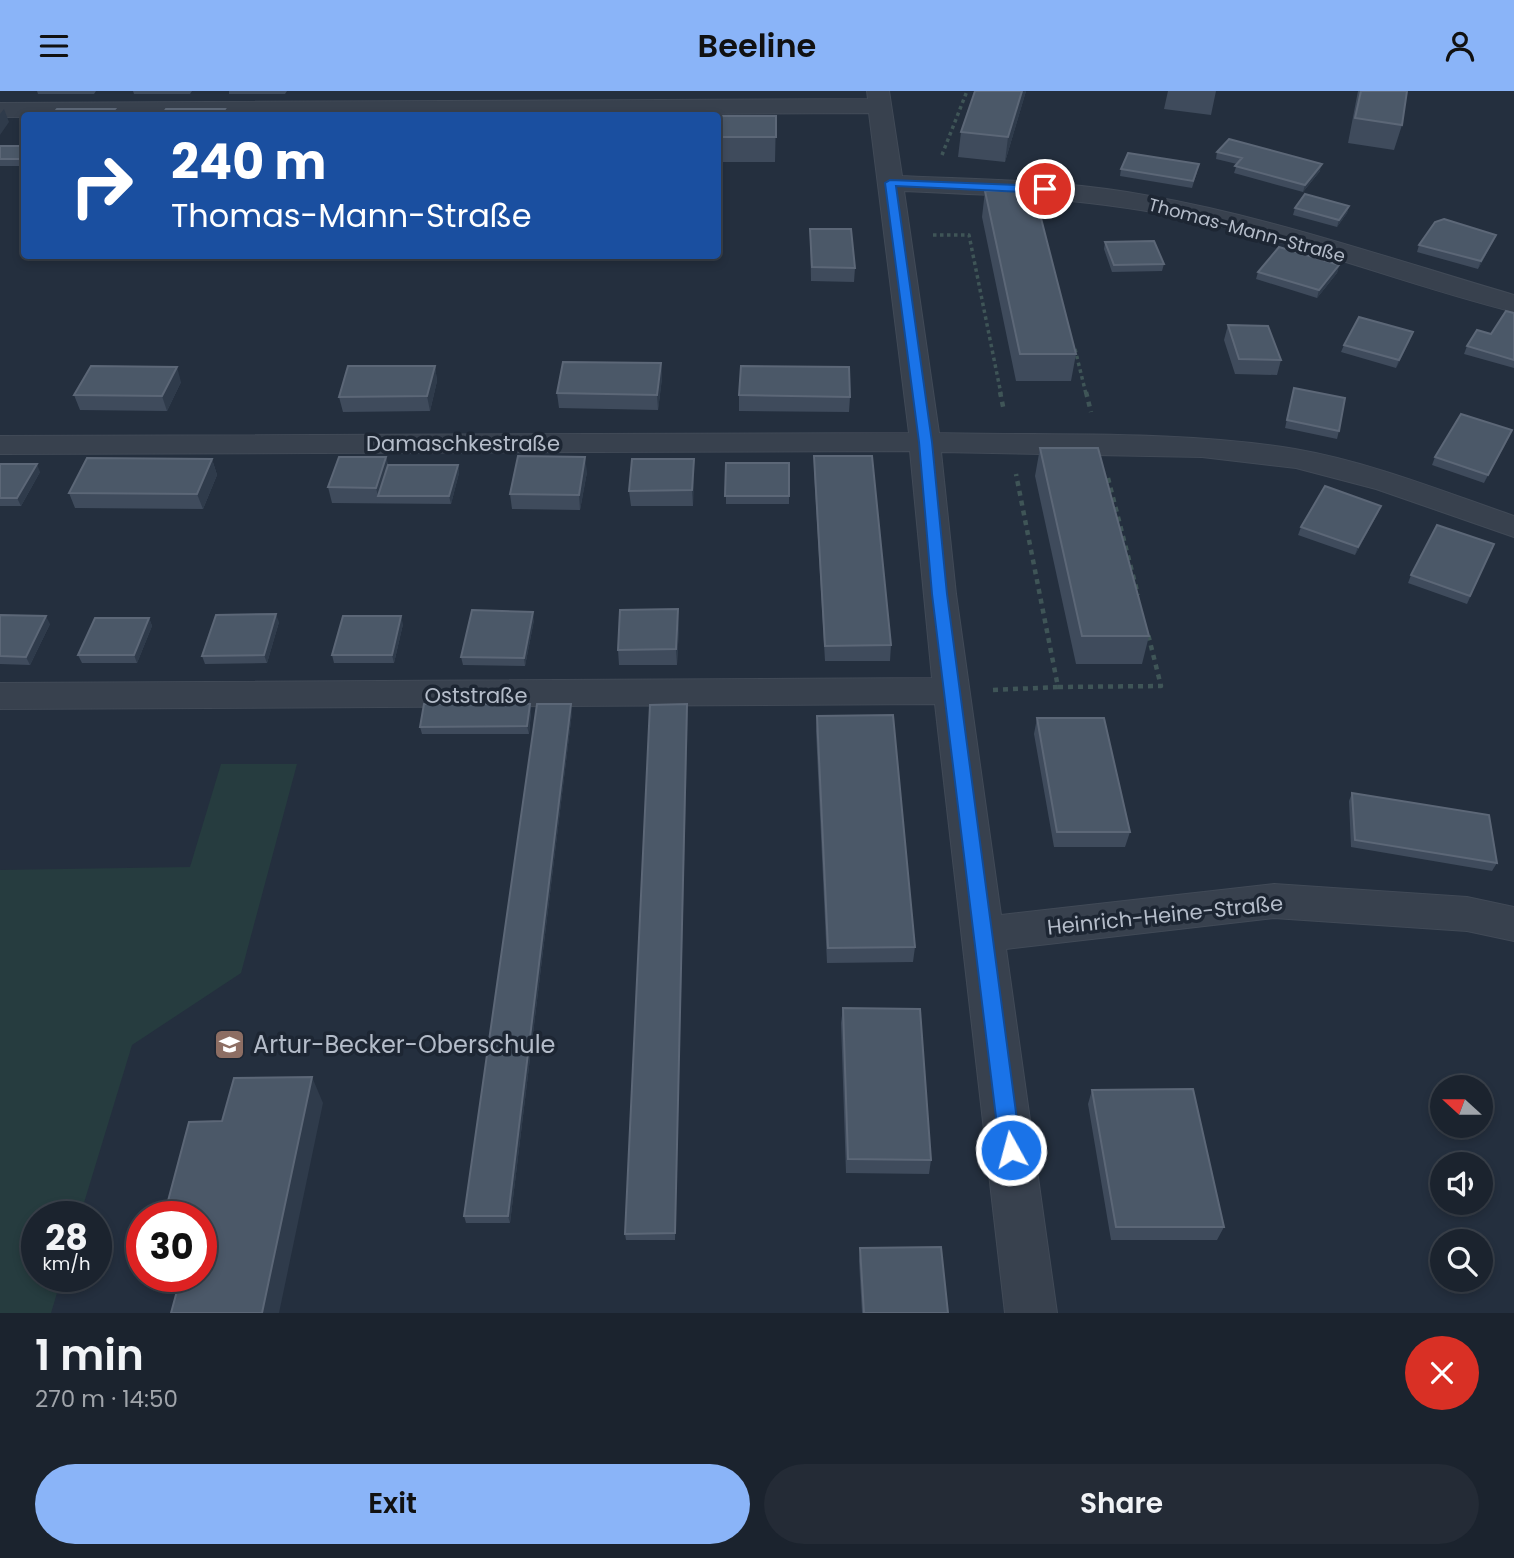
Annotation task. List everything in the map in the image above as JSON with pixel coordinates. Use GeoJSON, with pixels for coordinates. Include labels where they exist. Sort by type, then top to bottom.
{"type":"FeatureCollection","features":[{"type":"Feature","properties":{"kind":"street"},"geometry":{"type":"LineString","coordinates":[[0,110],[878,99],[925,442],[939,594],[1031,1313]]}},
{"type":"Feature","properties":{"kind":"street","name":"Thomas-Mann-Straße"},"geometry":{"type":"LineString","coordinates":[[890,183],[1045,189],[1149,203],[1230,222],[1514,304]]}},
{"type":"Feature","properties":{"kind":"street","name":"Damaschkestraße"},"geometry":{"type":"LineString","coordinates":[[0,445],[925,442],[1202,448],[1296,459],[1387,482],[1514,527]]}},
{"type":"Feature","properties":{"kind":"street","name":"Oststraße"},"geometry":{"type":"LineString","coordinates":[[0,696],[952,691]]}},
{"type":"Feature","properties":{"kind":"street","name":"Heinrich-Heine-Straße"},"geometry":{"type":"LineString","coordinates":[[983,934],[1273,901],[1467,914],[1514,924]]}},
{"type":"Feature","properties":{"kind":"path"},"geometry":{"type":"LineString","coordinates":[[930,185],[967,91]]}},
{"type":"Feature","properties":{"kind":"green space"},"geometry":{"type":"Polygon","coordinates":[[[221,764],[297,764],[241,973],[132,1045],[85,1201],[21,1201],[21,1292],[57,1292],[51,1313],[0,1313],[0,870],[190,867],[221,764]]]}},
{"type":"Feature","properties":{"kind":"building"},"geometry":{"type":"Polygon","coordinates":[[[975,91],[1022,91],[1008,137],[961,132],[975,91]]]}},
{"type":"Feature","properties":{"kind":"building"},"geometry":{"type":"Polygon","coordinates":[[[1361,91],[1407,91],[1402,125],[1355,118],[1361,91]]]}},
{"type":"Feature","properties":{"kind":"building"},"geometry":{"type":"Polygon","coordinates":[[[57,109],[115,109],[112,112],[54,112],[57,109]]]}},
{"type":"Feature","properties":{"kind":"building"},"geometry":{"type":"Polygon","coordinates":[[[166,109],[225,109],[223,112],[164,112],[166,109]]]}},
{"type":"Feature","properties":{"kind":"building"},"geometry":{"type":"Polygon","coordinates":[[[721,116],[776,116],[776,137],[721,137],[721,116]]]}},
{"type":"Feature","properties":{"kind":"building"},"geometry":{"type":"Polygon","coordinates":[[[1229,139],[1322,164],[1305,185],[1235,166],[1242,158],[1217,152],[1229,139]]]}},
{"type":"Feature","properties":{"kind":"building"},"geometry":{"type":"Polygon","coordinates":[[[0,146],[21,146],[21,159],[0,159],[0,146]]]}},
{"type":"Feature","properties":{"kind":"building"},"geometry":{"type":"Polygon","coordinates":[[[1128,153],[1199,164],[1193,181],[1121,169],[1128,153]]]}},
{"type":"Feature","properties":{"kind":"building"},"geometry":{"type":"Polygon","coordinates":[[[985,191],[1034,191],[1076,354],[1020,354],[985,191]]]}},
{"type":"Feature","properties":{"kind":"building"},"geometry":{"type":"Polygon","coordinates":[[[1305,194],[1349,206],[1339,220],[1295,208],[1305,194]]]}},
{"type":"Feature","properties":{"kind":"building"},"geometry":{"type":"Polygon","coordinates":[[[1444,219],[1496,235],[1481,261],[1419,245],[1435,222],[1444,219]]]}},
{"type":"Feature","properties":{"kind":"building"},"geometry":{"type":"Polygon","coordinates":[[[810,229],[851,229],[855,268],[812,267],[810,229]]]}},
{"type":"Feature","properties":{"kind":"building"},"geometry":{"type":"Polygon","coordinates":[[[1154,241],[1164,264],[1114,265],[1105,242],[1154,241]]]}},
{"type":"Feature","properties":{"kind":"building"},"geometry":{"type":"Polygon","coordinates":[[[1279,247],[1339,265],[1319,290],[1258,272],[1279,247]]]}},
{"type":"Feature","properties":{"kind":"building"},"geometry":{"type":"Polygon","coordinates":[[[1506,311],[1514,313],[1514,360],[1467,346],[1477,330],[1491,334],[1506,311]]]}},
{"type":"Feature","properties":{"kind":"building"},"geometry":{"type":"Polygon","coordinates":[[[1359,317],[1413,332],[1399,360],[1344,345],[1359,317]]]}},
{"type":"Feature","properties":{"kind":"building"},"geometry":{"type":"Polygon","coordinates":[[[1228,325],[1268,326],[1281,360],[1239,359],[1228,325]]]}},
{"type":"Feature","properties":{"kind":"building"},"geometry":{"type":"Polygon","coordinates":[[[563,362],[661,363],[657,395],[557,393],[563,362]]]}},
{"type":"Feature","properties":{"kind":"building"},"geometry":{"type":"Polygon","coordinates":[[[91,366],[177,367],[162,396],[74,395],[91,366]]]}},
{"type":"Feature","properties":{"kind":"building"},"geometry":{"type":"Polygon","coordinates":[[[348,366],[435,366],[427,396],[339,397],[348,366]]]}},
{"type":"Feature","properties":{"kind":"building"},"geometry":{"type":"Polygon","coordinates":[[[741,366],[849,367],[850,397],[739,395],[741,366]]]}},
{"type":"Feature","properties":{"kind":"building"},"geometry":{"type":"Polygon","coordinates":[[[1294,388],[1345,398],[1339,431],[1287,420],[1294,388]]]}},
{"type":"Feature","properties":{"kind":"building"},"geometry":{"type":"Polygon","coordinates":[[[1461,414],[1512,430],[1488,475],[1435,457],[1461,414]]]}},
{"type":"Feature","properties":{"kind":"building"},"geometry":{"type":"Polygon","coordinates":[[[1040,448],[1098,448],[1149,636],[1082,636],[1040,448]]]}},
{"type":"Feature","properties":{"kind":"building"},"geometry":{"type":"Polygon","coordinates":[[[518,456],[585,457],[579,495],[510,494],[518,456]]]}},
{"type":"Feature","properties":{"kind":"building"},"geometry":{"type":"Polygon","coordinates":[[[814,456],[872,456],[891,645],[825,646],[814,456]]]}},
{"type":"Feature","properties":{"kind":"building"},"geometry":{"type":"Polygon","coordinates":[[[339,457],[386,457],[376,488],[328,487],[339,457]]]}},
{"type":"Feature","properties":{"kind":"building"},"geometry":{"type":"Polygon","coordinates":[[[87,458],[212,459],[197,494],[69,493],[87,458]]]}},
{"type":"Feature","properties":{"kind":"building"},"geometry":{"type":"Polygon","coordinates":[[[632,459],[694,459],[692,490],[629,491],[632,459]]]}},
{"type":"Feature","properties":{"kind":"building"},"geometry":{"type":"Polygon","coordinates":[[[726,463],[789,463],[789,496],[725,496],[726,463]]]}},
{"type":"Feature","properties":{"kind":"building"},"geometry":{"type":"Polygon","coordinates":[[[0,464],[37,464],[17,498],[0,498],[0,464]]]}},
{"type":"Feature","properties":{"kind":"building"},"geometry":{"type":"Polygon","coordinates":[[[388,465],[458,465],[449,496],[378,496],[388,465]]]}},
{"type":"Feature","properties":{"kind":"building"},"geometry":{"type":"Polygon","coordinates":[[[1325,486],[1381,506],[1358,547],[1301,527],[1325,486]]]}},
{"type":"Feature","properties":{"kind":"building"},"geometry":{"type":"Polygon","coordinates":[[[1437,525],[1494,544],[1470,596],[1411,575],[1437,525]]]}},
{"type":"Feature","properties":{"kind":"building"},"geometry":{"type":"Polygon","coordinates":[[[678,609],[676,649],[618,650],[620,610],[678,609]]]}},
{"type":"Feature","properties":{"kind":"building"},"geometry":{"type":"Polygon","coordinates":[[[472,610],[533,612],[524,658],[461,657],[472,610]]]}},
{"type":"Feature","properties":{"kind":"building"},"geometry":{"type":"Polygon","coordinates":[[[276,614],[264,655],[202,656],[216,615],[276,614]]]}},
{"type":"Feature","properties":{"kind":"building"},"geometry":{"type":"Polygon","coordinates":[[[0,615],[46,616],[26,657],[0,656],[0,615]]]}},
{"type":"Feature","properties":{"kind":"building"},"geometry":{"type":"Polygon","coordinates":[[[343,616],[401,616],[392,655],[332,655],[343,616]]]}},
{"type":"Feature","properties":{"kind":"building"},"geometry":{"type":"Polygon","coordinates":[[[95,618],[149,618],[134,655],[78,655],[95,618]]]}},
{"type":"Feature","properties":{"kind":"building"},"geometry":{"type":"Polygon","coordinates":[[[424,704],[530,704],[527,726],[420,727],[424,704]]]}},
{"type":"Feature","properties":{"kind":"building"},"geometry":{"type":"Polygon","coordinates":[[[537,704],[571,704],[508,1216],[464,1216],[537,704]]]}},
{"type":"Feature","properties":{"kind":"building"},"geometry":{"type":"Polygon","coordinates":[[[687,704],[675,1233],[625,1234],[650,705],[687,704]]]}},
{"type":"Feature","properties":{"kind":"building"},"geometry":{"type":"Polygon","coordinates":[[[893,715],[915,947],[828,948],[817,716],[893,715]]]}},
{"type":"Feature","properties":{"kind":"building"},"geometry":{"type":"Polygon","coordinates":[[[1037,718],[1104,718],[1130,832],[1057,832],[1037,718]]]}},
{"type":"Feature","properties":{"kind":"building"},"geometry":{"type":"Polygon","coordinates":[[[1352,793],[1489,815],[1497,863],[1355,840],[1352,793]]]}},
{"type":"Feature","properties":{"kind":"building"},"geometry":{"type":"Polygon","coordinates":[[[843,1008],[920,1009],[931,1160],[848,1159],[843,1008]]]}},
{"type":"Feature","properties":{"kind":"building"},"geometry":{"type":"Polygon","coordinates":[[[312,1077],[262,1313],[171,1313],[177,1292],[217,1292],[217,1201],[168,1201],[189,1122],[222,1121],[234,1078],[312,1077]]]}},
{"type":"Feature","properties":{"kind":"building"},"geometry":{"type":"Polygon","coordinates":[[[1193,1089],[1224,1227],[1116,1227],[1092,1090],[1193,1089]]]}},
{"type":"Feature","properties":{"kind":"building"},"geometry":{"type":"Polygon","coordinates":[[[941,1247],[948,1313],[864,1313],[860,1248],[941,1247]]]}},
{"type":"Feature","properties":{"kind":"place","name":"Artur-Becker-Oberschule"},"geometry":{"type":"Point","coordinates":[230,1044]}},
{"type":"Feature","properties":{"kind":"route"},"geometry":{"type":"LineString","coordinates":[[1011,1150],[939,594],[925,442],[890,183],[1045,189]]}}]}
